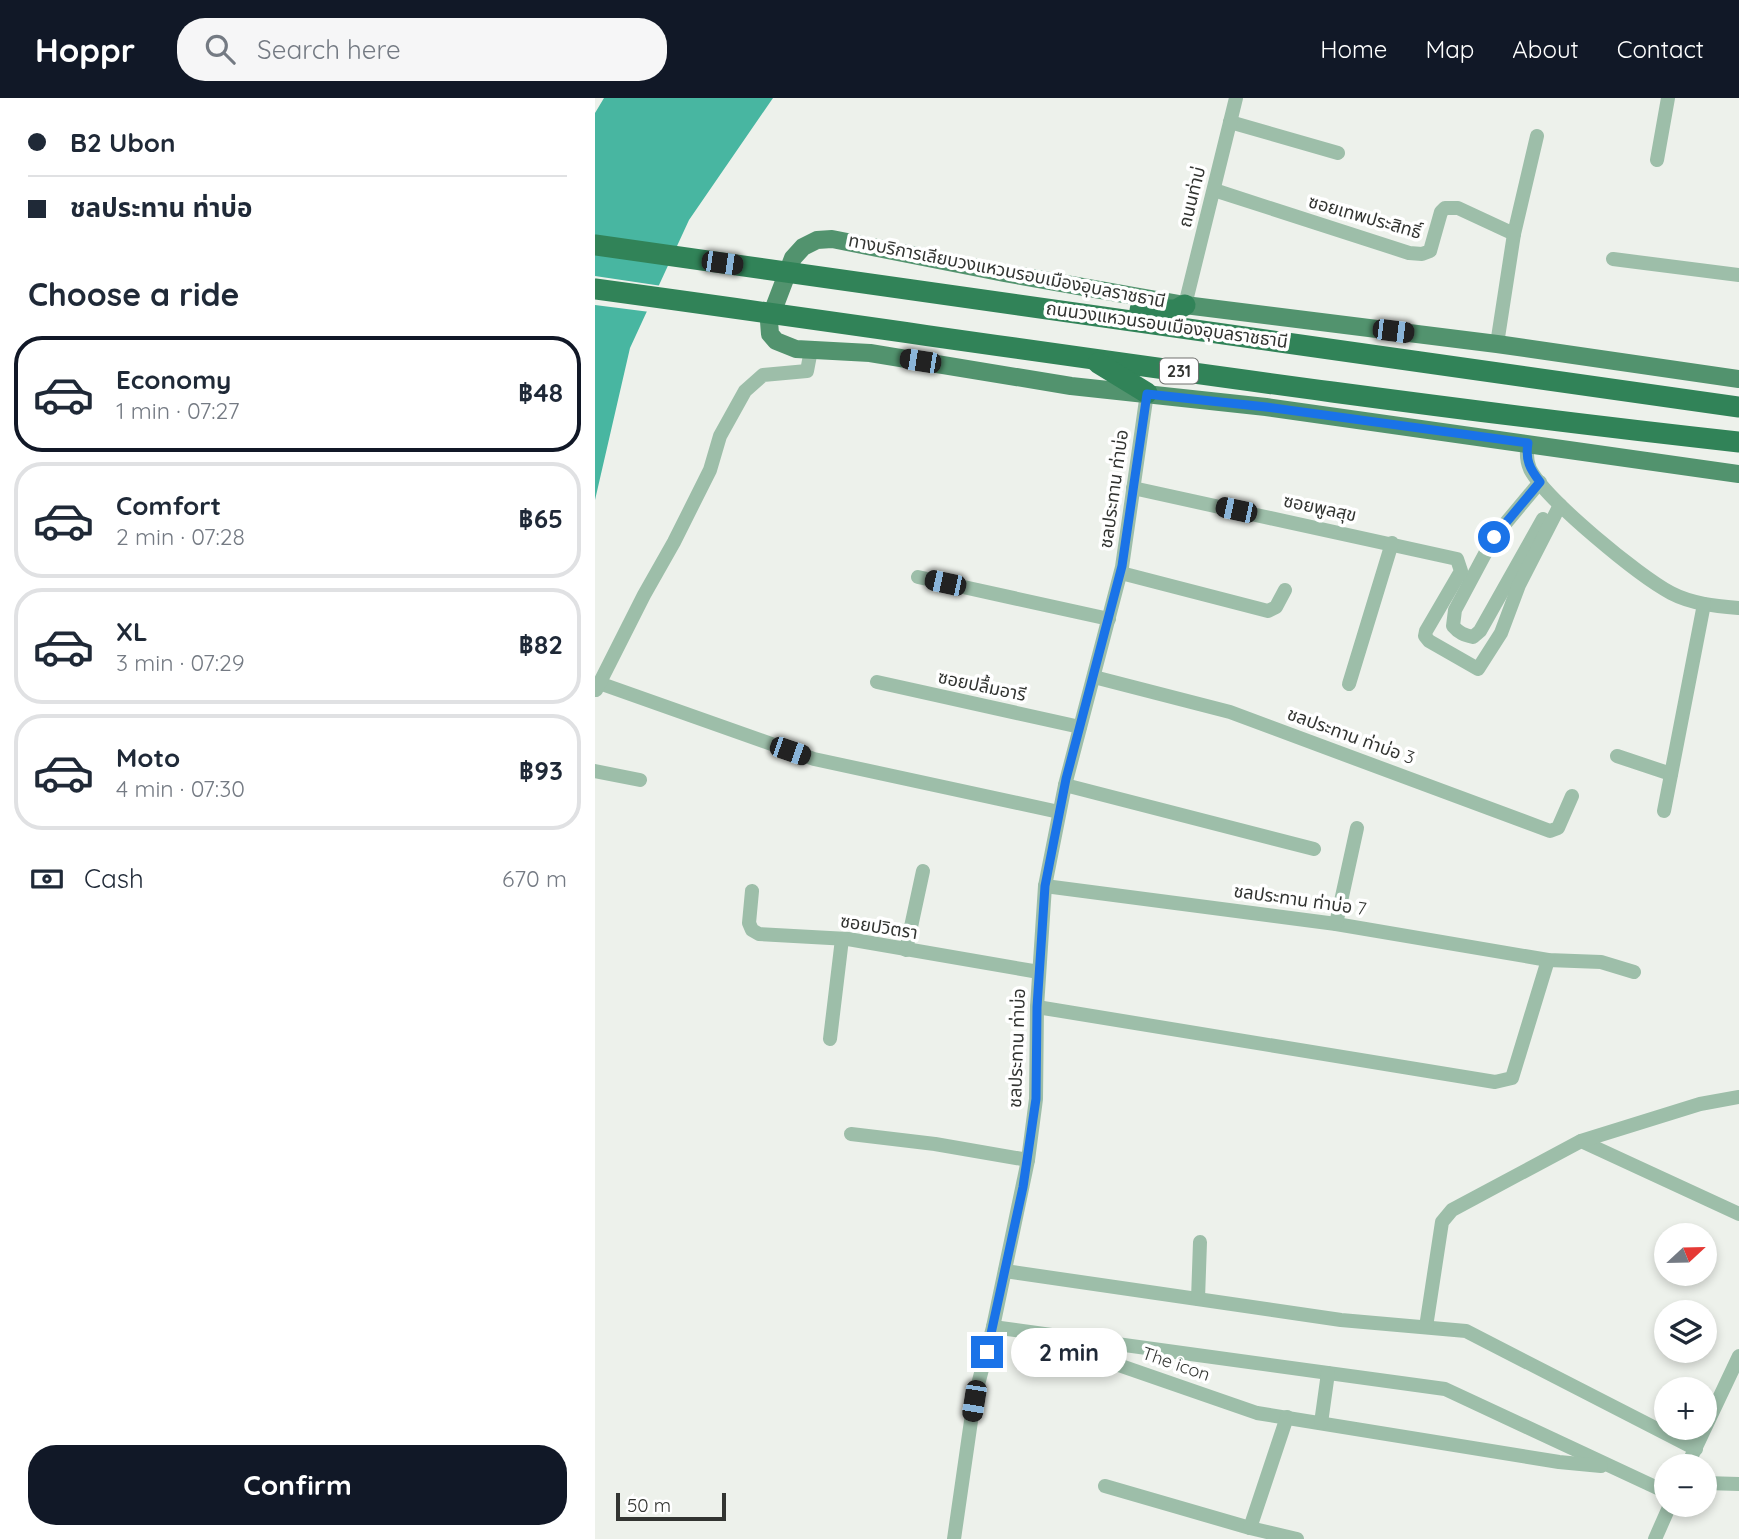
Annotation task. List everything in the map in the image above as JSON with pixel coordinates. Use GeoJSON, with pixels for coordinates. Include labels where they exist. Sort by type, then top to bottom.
{"type":"FeatureCollection","features":[{"type":"Feature","properties":{"kind":"highway","name":"ถนนวงแหวนรอบเมืองอุบลราชธานี"},"geometry":{"type":"LineString","coordinates":[[595,245],[1739,407]]}},
{"type":"Feature","properties":{"kind":"highway","name":"231"},"geometry":{"type":"LineString","coordinates":[[595,289],[1535,419],[1739,442]]}},
{"type":"Feature","properties":{"kind":"highway"},"geometry":{"type":"LineString","coordinates":[[1100,316],[1126,309],[1176,310],[1185,305]]}},
{"type":"Feature","properties":{"kind":"highway"},"geometry":{"type":"LineString","coordinates":[[1092,359],[1147,394]]}},
{"type":"Feature","properties":{"kind":"main road","name":"ทางบริการเลียบวงแหวนรอบเมืองอุบลราชธานี"},"geometry":{"type":"LineString","coordinates":[[1739,379],[1497,344],[1185,305],[832,239],[817,240],[803,247],[793,258],[769,321],[770,334],[776,341],[796,349],[870,353],[1128,394],[1266,407],[1739,474]]}},
{"type":"Feature","properties":{"kind":"street","name":"ถนนท่าบ่"},"geometry":{"type":"LineString","coordinates":[[1185,305],[1236,98]]}},
{"type":"Feature","properties":{"kind":"street"},"geometry":{"type":"LineString","coordinates":[[1657,160],[1668,98]]}},
{"type":"Feature","properties":{"kind":"street"},"geometry":{"type":"LineString","coordinates":[[1230,122],[1338,153]]}},
{"type":"Feature","properties":{"kind":"street"},"geometry":{"type":"LineString","coordinates":[[1497,344],[1514,234],[1537,136]]}},
{"type":"Feature","properties":{"kind":"street","name":"ซอยเทพประสิทธิ์"},"geometry":{"type":"LineString","coordinates":[[1214,190],[1409,253],[1422,254],[1430,251],[1441,212],[1445,208],[1458,208],[1514,234]]}},
{"type":"Feature","properties":{"kind":"street"},"geometry":{"type":"LineString","coordinates":[[1613,259],[1739,275]]}},
{"type":"Feature","properties":{"kind":"street"},"geometry":{"type":"LineString","coordinates":[[811,350],[807,371],[763,374],[745,391],[720,436],[710,470],[597,687],[814,759],[1059,812]]}},
{"type":"Feature","properties":{"kind":"street","name":"ชลประทาน ท่าบ่อ"},"geometry":{"type":"LineString","coordinates":[[954,1539],[974,1401],[993,1327],[1028,1160],[1036,1099],[1037,1007],[1045,886],[1065,785],[1121,573],[1147,394]]}},
{"type":"Feature","properties":{"kind":"street"},"geometry":{"type":"LineString","coordinates":[[1528,443],[1526,456],[1531,470],[1540,482],[1557,501],[1640,573],[1673,594],[1704,604],[1739,608]]}},
{"type":"Feature","properties":{"kind":"street"},"geometry":{"type":"LineString","coordinates":[[1540,482],[1494,537],[1455,610],[1453,626],[1457,630],[1464,635],[1473,636],[1480,631],[1557,501]]}},
{"type":"Feature","properties":{"kind":"street","name":"ซอยพูลสุข"},"geometry":{"type":"LineString","coordinates":[[1133,488],[1457,559],[1461,572],[1425,636],[1429,641],[1478,669],[1501,633],[1519,585],[1557,501]]}},
{"type":"Feature","properties":{"kind":"street"},"geometry":{"type":"LineString","coordinates":[[1349,684],[1392,543]]}},
{"type":"Feature","properties":{"kind":"street"},"geometry":{"type":"LineString","coordinates":[[1121,573],[1268,611],[1276,607],[1285,590]]}},
{"type":"Feature","properties":{"kind":"street"},"geometry":{"type":"LineString","coordinates":[[918,577],[1109,619]]}},
{"type":"Feature","properties":{"kind":"street"},"geometry":{"type":"LineString","coordinates":[[1664,811],[1704,604]]}},
{"type":"Feature","properties":{"kind":"street","name":"ชลประทาน ท่าบ่อ 3"},"geometry":{"type":"LineString","coordinates":[[1094,677],[1230,712],[1550,831],[1558,828],[1572,796]]}},
{"type":"Feature","properties":{"kind":"street","name":"ซอยปลื้มอารี"},"geometry":{"type":"LineString","coordinates":[[877,682],[1080,727]]}},
{"type":"Feature","properties":{"kind":"street"},"geometry":{"type":"LineString","coordinates":[[1617,756],[1671,774]]}},
{"type":"Feature","properties":{"kind":"street"},"geometry":{"type":"LineString","coordinates":[[595,771],[640,780]]}},
{"type":"Feature","properties":{"kind":"street"},"geometry":{"type":"LineString","coordinates":[[1065,785],[1314,849]]}},
{"type":"Feature","properties":{"kind":"street"},"geometry":{"type":"LineString","coordinates":[[1336,924],[1357,828]]}},
{"type":"Feature","properties":{"kind":"street"},"geometry":{"type":"LineString","coordinates":[[906,950],[922,871]]}},
{"type":"Feature","properties":{"kind":"street","name":"ชลประทาน ท่าบ่อ 7"},"geometry":{"type":"LineString","coordinates":[[1045,886],[1336,924],[1548,960],[1601,962],[1634,972]]}},
{"type":"Feature","properties":{"kind":"street","name":"ซอยปวิตรา"},"geometry":{"type":"LineString","coordinates":[[753,891],[749,923],[752,930],[759,934],[842,939],[1039,972]]}},
{"type":"Feature","properties":{"kind":"street"},"geometry":{"type":"LineString","coordinates":[[830,1039],[842,939]]}},
{"type":"Feature","properties":{"kind":"street"},"geometry":{"type":"LineString","coordinates":[[1037,1007],[1495,1082],[1512,1078],[1548,960]]}},
{"type":"Feature","properties":{"kind":"street"},"geometry":{"type":"LineString","coordinates":[[1426,1327],[1440,1231],[1445,1216],[1452,1210],[1581,1141],[1700,1104],[1739,1097]]}},
{"type":"Feature","properties":{"kind":"street"},"geometry":{"type":"LineString","coordinates":[[851,1134],[935,1144],[1028,1160]]}},
{"type":"Feature","properties":{"kind":"street"},"geometry":{"type":"LineString","coordinates":[[1581,1141],[1739,1214]]}},
{"type":"Feature","properties":{"kind":"street"},"geometry":{"type":"LineString","coordinates":[[1198,1299],[1200,1242]]}},
{"type":"Feature","properties":{"kind":"street"},"geometry":{"type":"LineString","coordinates":[[1005,1271],[1341,1320],[1466,1331],[1696,1449]]}},
{"type":"Feature","properties":{"kind":"street","name":"The icon"},"geometry":{"type":"LineString","coordinates":[[993,1327],[1445,1389],[1654,1486]]}},
{"type":"Feature","properties":{"kind":"street","name":"The icon"},"geometry":{"type":"LineString","coordinates":[[1021,1331],[1257,1413],[1559,1462],[1613,1467]]}},
{"type":"Feature","properties":{"kind":"street"},"geometry":{"type":"LineString","coordinates":[[1693,1454],[1739,1356]]}},
{"type":"Feature","properties":{"kind":"street"},"geometry":{"type":"LineString","coordinates":[[1321,1423],[1328,1373]]}},
{"type":"Feature","properties":{"kind":"street"},"geometry":{"type":"LineString","coordinates":[[1250,1528],[1287,1417]]}},
{"type":"Feature","properties":{"kind":"street"},"geometry":{"type":"LineString","coordinates":[[1717,1483],[1739,1484]]}},
{"type":"Feature","properties":{"kind":"street"},"geometry":{"type":"LineString","coordinates":[[1105,1486],[1297,1539]]}},
{"type":"Feature","properties":{"kind":"street"},"geometry":{"type":"LineString","coordinates":[[1655,1539],[1665,1517]]}},
{"type":"Feature","properties":{"kind":"shaded area"},"geometry":{"type":"Polygon","coordinates":[[[604,98],[773,98],[689,220],[630,348],[595,500],[595,113],[604,98]]]}},
{"type":"Feature","properties":{"kind":"pier"},"geometry":{"type":"Polygon","coordinates":[[[595,276],[662,286],[650,312],[595,305],[595,276]]]}},
{"type":"Feature","properties":{"kind":"route"},"geometry":{"type":"LineString","coordinates":[[987,1352],[1023,1187],[1036,1099],[1037,1007],[1045,886],[1066,779],[1122,566],[1147,394],[1266,407],[1528,443],[1526,456],[1531,470],[1540,482],[1494,537]]}}]}
